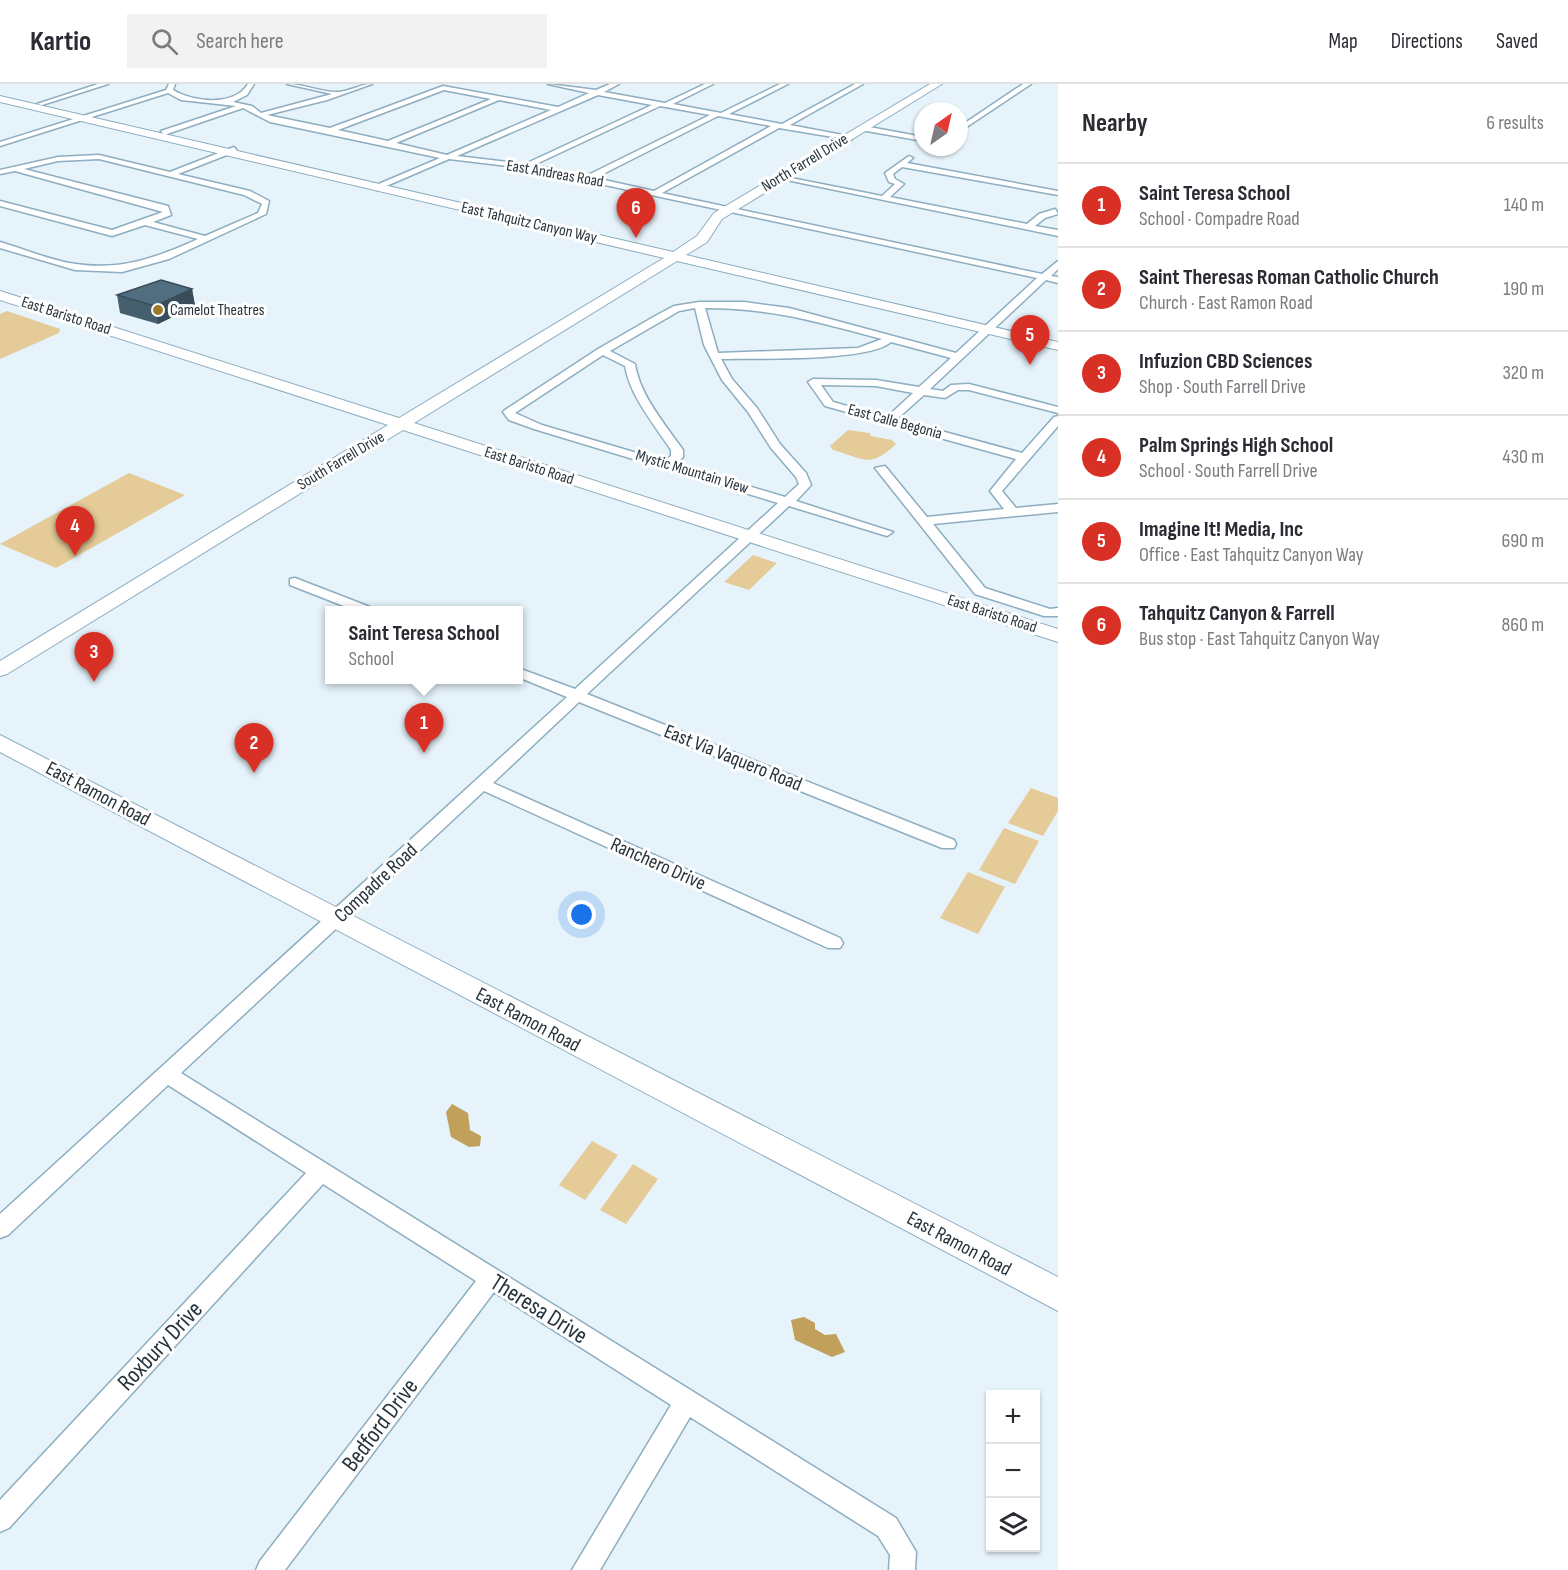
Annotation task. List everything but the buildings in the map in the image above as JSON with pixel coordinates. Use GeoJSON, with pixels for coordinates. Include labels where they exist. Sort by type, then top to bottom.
{"type":"FeatureCollection","features":[{"type":"Feature","properties":{"kind":"main road","name":"East Ramon Road"},"geometry":{"type":"LineString","coordinates":[[0,742],[336,920],[1058,1295]]}},
{"type":"Feature","properties":{"kind":"street"},"geometry":{"type":"LineString","coordinates":[[40,104],[105,84]]}},
{"type":"Feature","properties":{"kind":"street"},"geometry":{"type":"LineString","coordinates":[[225,102],[245,94],[251,84]]}},
{"type":"Feature","properties":{"kind":"street"},"geometry":{"type":"LineString","coordinates":[[290,84],[340,94]]}},
{"type":"Feature","properties":{"kind":"street"},"geometry":{"type":"LineString","coordinates":[[259,115],[369,84]]}},
{"type":"Feature","properties":{"kind":"street"},"geometry":{"type":"LineString","coordinates":[[551,84],[848,138]]}},
{"type":"Feature","properties":{"kind":"street"},"geometry":{"type":"LineString","coordinates":[[381,186],[616,84]]}},
{"type":"Feature","properties":{"kind":"street"},"geometry":{"type":"LineString","coordinates":[[526,166],[710,84]]}},
{"type":"Feature","properties":{"kind":"street"},"geometry":{"type":"LineString","coordinates":[[587,179],[785,84]]}},
{"type":"Feature","properties":{"kind":"street"},"geometry":{"type":"LineString","coordinates":[[654,194],[860,84]]}},
{"type":"Feature","properties":{"kind":"street","name":"North Farrell Drive"},"geometry":{"type":"LineString","coordinates":[[679,255],[702,239],[712,222],[728,209],[937,84]]}},
{"type":"Feature","properties":{"kind":"street"},"geometry":{"type":"LineString","coordinates":[[968,124],[1028,84]]}},
{"type":"Feature","properties":{"kind":"street"},"geometry":{"type":"LineString","coordinates":[[0,144],[171,87]]}},
{"type":"Feature","properties":{"kind":"street","name":"East Andreas Road"},"geometry":{"type":"LineString","coordinates":[[171,87],[190,100],[225,102],[244,106],[259,115],[448,158],[526,166],[1058,280]]}},
{"type":"Feature","properties":{"kind":"street"},"geometry":{"type":"LineString","coordinates":[[329,131],[443,88],[558,109]]}},
{"type":"Feature","properties":{"kind":"street","name":"East Tahquitz Canyon Way"},"geometry":{"type":"LineString","coordinates":[[0,95],[679,255],[990,326],[1058,338]]}},
{"type":"Feature","properties":{"kind":"street"},"geometry":{"type":"LineString","coordinates":[[387,144],[499,98]]}},
{"type":"Feature","properties":{"kind":"street","name":"East Tahquitz Canyon Way"},"geometry":{"type":"LineString","coordinates":[[0,99],[164,133],[230,151]]}},
{"type":"Feature","properties":{"kind":"street"},"geometry":{"type":"LineString","coordinates":[[164,133],[244,106]]}},
{"type":"Feature","properties":{"kind":"street"},"geometry":{"type":"LineString","coordinates":[[864,128],[914,137]]}},
{"type":"Feature","properties":{"kind":"street"},"geometry":{"type":"LineString","coordinates":[[171,174],[230,151]]}},
{"type":"Feature","properties":{"kind":"street"},"geometry":{"type":"LineString","coordinates":[[0,172],[58,159],[94,156],[247,193],[266,203],[265,211],[255,219],[144,264],[110,269],[75,267],[0,245]]}},
{"type":"Feature","properties":{"kind":"street"},"geometry":{"type":"LineString","coordinates":[[884,198],[900,184],[889,176],[889,173],[912,156]]}},
{"type":"Feature","properties":{"kind":"street"},"geometry":{"type":"LineString","coordinates":[[0,164],[168,209],[168,213],[146,223],[112,233],[0,203]]}},
{"type":"Feature","properties":{"kind":"street"},"geometry":{"type":"LineString","coordinates":[[900,164],[1058,193]]}},
{"type":"Feature","properties":{"kind":"street"},"geometry":{"type":"LineString","coordinates":[[781,178],[1058,233]]}},
{"type":"Feature","properties":{"kind":"street"},"geometry":{"type":"LineString","coordinates":[[1029,227],[1042,216],[1055,212]]}},
{"type":"Feature","properties":{"kind":"street"},"geometry":{"type":"LineString","coordinates":[[804,226],[820,216]]}},
{"type":"Feature","properties":{"kind":"street"},"geometry":{"type":"LineString","coordinates":[[146,223],[206,239]]}},
{"type":"Feature","properties":{"kind":"street"},"geometry":{"type":"LineString","coordinates":[[880,242],[894,231]]}},
{"type":"Feature","properties":{"kind":"street"},"geometry":{"type":"LineString","coordinates":[[958,258],[971,248]]}},
{"type":"Feature","properties":{"kind":"street","name":"South Farrell Drive"},"geometry":{"type":"LineString","coordinates":[[0,670],[679,255]]}},
{"type":"Feature","properties":{"kind":"street"},"geometry":{"type":"LineString","coordinates":[[889,421],[1058,264]]}},
{"type":"Feature","properties":{"kind":"street","name":"East Baristo Road"},"geometry":{"type":"LineString","coordinates":[[0,295],[1058,636]]}},
{"type":"Feature","properties":{"kind":"street"},"geometry":{"type":"LineString","coordinates":[[602,351],[677,308],[699,305],[765,307],[891,337],[925,350],[958,357]]}},
{"type":"Feature","properties":{"kind":"street"},"geometry":{"type":"LineString","coordinates":[[699,305],[709,345],[717,356],[859,351],[883,345],[891,337]]}},
{"type":"Feature","properties":{"kind":"street","name":"East Tahquitz Canyon Way"},"geometry":{"type":"LineString","coordinates":[[990,326],[1058,346]]}},
{"type":"Feature","properties":{"kind":"street"},"geometry":{"type":"LineString","coordinates":[[602,351],[630,364],[632,377],[645,402],[677,450],[676,457],[667,465]]}},
{"type":"Feature","properties":{"kind":"street","name":"Mystic Mountain View"},"geometry":{"type":"LineString","coordinates":[[602,351],[509,412],[513,418],[887,532]]}},
{"type":"Feature","properties":{"kind":"street","name":"Compadre Road"},"geometry":{"type":"LineString","coordinates":[[0,1228],[805,485],[802,476],[775,446],[753,410],[727,380],[717,356]]}},
{"type":"Feature","properties":{"kind":"street","name":"East Calle Begonia"},"geometry":{"type":"LineString","coordinates":[[922,391],[849,381],[813,382],[829,404],[1023,457]]}},
{"type":"Feature","properties":{"kind":"street"},"geometry":{"type":"LineString","coordinates":[[922,391],[945,394],[955,387],[969,387],[1058,410]]}},
{"type":"Feature","properties":{"kind":"street"},"geometry":{"type":"LineString","coordinates":[[1012,511],[996,491],[1058,419]]}},
{"type":"Feature","properties":{"kind":"street"},"geometry":{"type":"LineString","coordinates":[[881,468],[980,591],[1049,613],[1058,612]]}},
{"type":"Feature","properties":{"kind":"street"},"geometry":{"type":"LineString","coordinates":[[923,521],[1052,508],[1058,520]]}},
{"type":"Feature","properties":{"kind":"street"},"geometry":{"type":"LineString","coordinates":[[295,582],[355,606]]}},
{"type":"Feature","properties":{"kind":"street","name":"East Via Vaquero Road"},"geometry":{"type":"LineString","coordinates":[[523,674],[948,844]]}},
{"type":"Feature","properties":{"kind":"street","name":"Ranchero Drive"},"geometry":{"type":"LineString","coordinates":[[482,784],[834,943]]}},
{"type":"Feature","properties":{"kind":"street","name":"Theresa Drive"},"geometry":{"type":"LineString","coordinates":[[166,1074],[887,1527],[903,1561]]}},
{"type":"Feature","properties":{"kind":"street","name":"Roxbury Drive"},"geometry":{"type":"LineString","coordinates":[[0,1519],[321,1172]]}},
{"type":"Feature","properties":{"kind":"street","name":"Bedford Drive"},"geometry":{"type":"LineString","coordinates":[[269,1570],[491,1279]]}},
{"type":"Feature","properties":{"kind":"street"},"geometry":{"type":"LineString","coordinates":[[585,1570],[686,1402]]}},
{"type":"Feature","properties":{"kind":"shaded area"},"geometry":{"type":"Polygon","coordinates":[[[7,311],[60,329],[59,333],[0,359],[0,314],[7,311]]]}},
{"type":"Feature","properties":{"kind":"shaded area"},"geometry":{"type":"Polygon","coordinates":[[[848,430],[870,433],[871,436],[892,440],[896,444],[879,457],[867,460],[833,450],[830,446],[848,430]]]}},
{"type":"Feature","properties":{"kind":"shaded area"},"geometry":{"type":"Polygon","coordinates":[[[129,473],[185,495],[56,568],[0,544],[129,473]]]}},
{"type":"Feature","properties":{"kind":"shaded area"},"geometry":{"type":"Polygon","coordinates":[[[753,555],[777,563],[749,590],[724,582],[753,555]]]}},
{"type":"Feature","properties":{"kind":"shaded area"},"geometry":{"type":"Polygon","coordinates":[[[1031,788],[1058,798],[1058,811],[1043,836],[1008,823],[1031,788]]]}},
{"type":"Feature","properties":{"kind":"shaded area"},"geometry":{"type":"Polygon","coordinates":[[[1004,828],[1039,841],[1015,884],[979,870],[1004,828]]]}},
{"type":"Feature","properties":{"kind":"shaded area"},"geometry":{"type":"Polygon","coordinates":[[[968,872],[1005,887],[978,934],[940,918],[968,872]]]}},
{"type":"Feature","properties":{"kind":"shaded area"},"geometry":{"type":"Polygon","coordinates":[[[452,1104],[468,1113],[470,1130],[481,1136],[480,1146],[469,1147],[451,1137],[446,1112],[452,1104]]]}},
{"type":"Feature","properties":{"kind":"shaded area"},"geometry":{"type":"Polygon","coordinates":[[[592,1141],[618,1155],[585,1200],[559,1185],[592,1141]]]}},
{"type":"Feature","properties":{"kind":"shaded area"},"geometry":{"type":"Polygon","coordinates":[[[633,1164],[658,1179],[626,1224],[600,1210],[633,1164]]]}},
{"type":"Feature","properties":{"kind":"shaded area"},"geometry":{"type":"Polygon","coordinates":[[[804,1317],[815,1323],[815,1329],[825,1335],[836,1334],[845,1352],[832,1357],[795,1340],[791,1320],[804,1317]]]}},
{"type":"Feature","properties":{"kind":"place","name":"Tahquitz Canyon & Farrell"},"geometry":{"type":"Point","coordinates":[636,238]}},
{"type":"Feature","properties":{"kind":"place","name":"Camelot Theatres"},"geometry":{"type":"Point","coordinates":[158,310]}},
{"type":"Feature","properties":{"kind":"place","name":"Imagine It! Media, Inc"},"geometry":{"type":"Point","coordinates":[1030,365]}},
{"type":"Feature","properties":{"kind":"place","name":"Palm Springs High School"},"geometry":{"type":"Point","coordinates":[75,556]}},
{"type":"Feature","properties":{"kind":"place","name":"Infuzion CBD Sciences"},"geometry":{"type":"Point","coordinates":[94,682]}},
{"type":"Feature","properties":{"kind":"place","name":"Saint Teresa School"},"geometry":{"type":"Point","coordinates":[424,753]}},
{"type":"Feature","properties":{"kind":"place","name":"Saint Theresas Roman Catholic Church"},"geometry":{"type":"Point","coordinates":[254,773]}}]}
